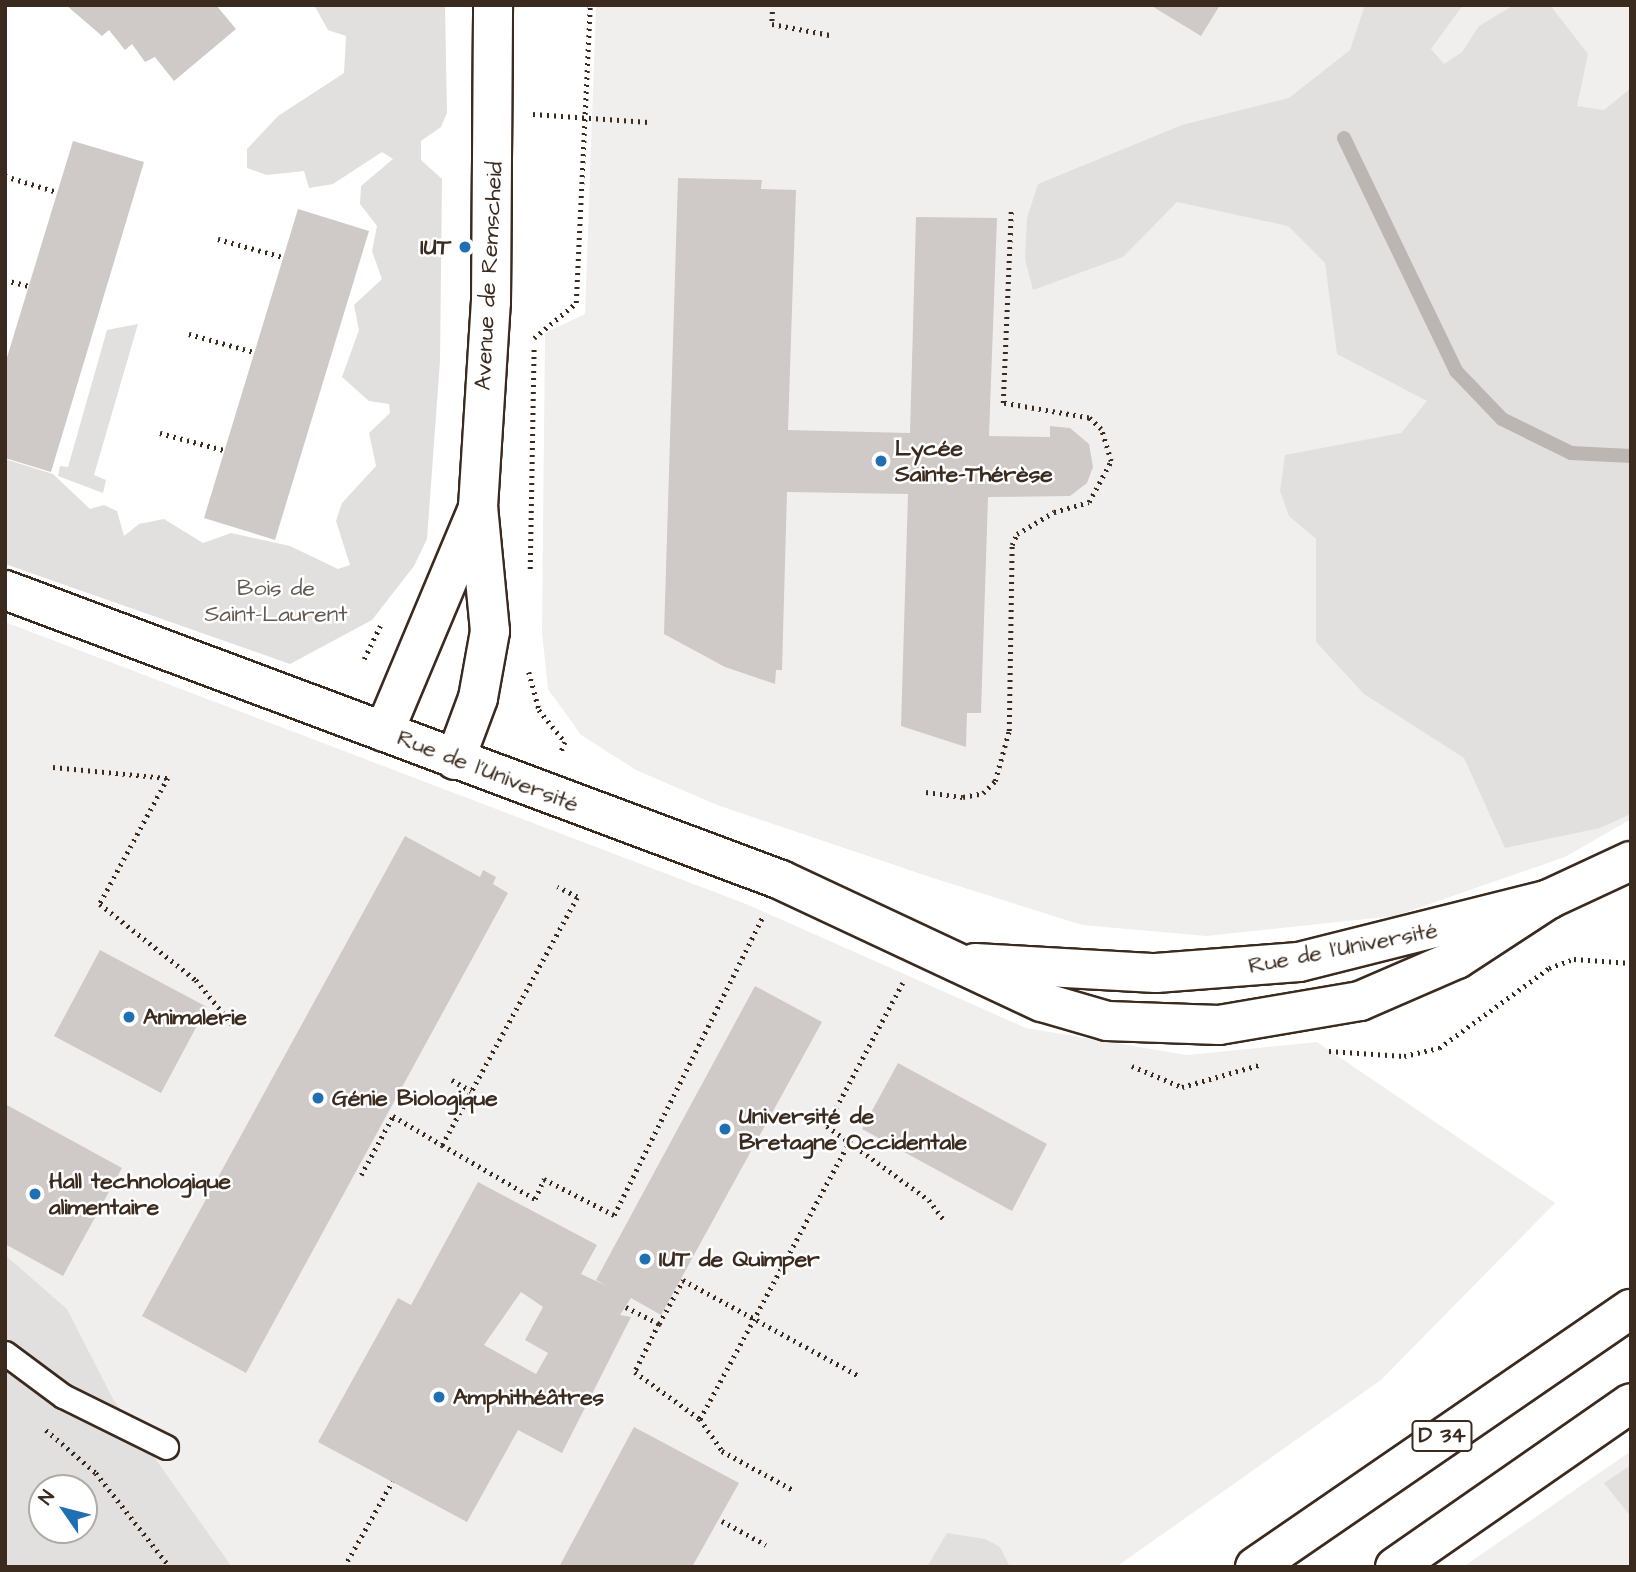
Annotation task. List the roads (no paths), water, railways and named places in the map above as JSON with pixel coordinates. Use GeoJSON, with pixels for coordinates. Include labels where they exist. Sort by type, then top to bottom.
{"type":"FeatureCollection","features":[{"type":"Feature","properties":{"kind":"street","name":"Avenue de Remscheid"},"geometry":{"type":"LineString","coordinates":[[455,760],[489,656],[487,556],[478,507],[496,113],[494,5]]}},
{"type":"Feature","properties":{"kind":"street","name":"Avenue de Remscheid"},"geometry":{"type":"LineString","coordinates":[[494,46],[501,5]]}},
{"type":"Feature","properties":{"kind":"street","name":"Avenue de Remscheid"},"geometry":{"type":"LineString","coordinates":[[384,732],[478,507]]}},
{"type":"Feature","properties":{"kind":"street","name":"Rue de l'Université"},"geometry":{"type":"LineString","coordinates":[[5,590],[781,880],[966,962],[1042,1002],[1107,1021],[1184,1027],[1270,1021],[1360,1001],[1431,972],[1549,899],[1631,861]]}},
{"type":"Feature","properties":{"kind":"street","name":"Rue de l'Université"},"geometry":{"type":"LineString","coordinates":[[966,962],[1156,973],[1251,969],[1426,934],[1549,899]]}},
{"type":"Feature","properties":{"kind":"street","name":"D 34"},"geometry":{"type":"LineString","coordinates":[[1255,1567],[1631,1309]]}},
{"type":"Feature","properties":{"kind":"street"},"geometry":{"type":"LineString","coordinates":[[1395,1567],[1631,1403]]}},
{"type":"Feature","properties":{"kind":"lane"},"geometry":{"type":"LineString","coordinates":[[5,1353],[63,1396],[166,1447]]}},
{"type":"Feature","properties":{"kind":"waterway"},"geometry":{"type":"LineString","coordinates":[[1344,138],[1456,371],[1502,419],[1571,453],[1631,456]]}},
{"type":"Feature","properties":{"kind":"place","name":"IUT"},"geometry":{"type":"Point","coordinates":[465,247]}},
{"type":"Feature","properties":{"kind":"place","name":"Lycée Sainte-Thérèse"},"geometry":{"type":"Point","coordinates":[881,461]}},
{"type":"Feature","properties":{"kind":"place","name":"Animalerie"},"geometry":{"type":"Point","coordinates":[129,1017]}},
{"type":"Feature","properties":{"kind":"place","name":"Génie Biologique"},"geometry":{"type":"Point","coordinates":[318,1098]}},
{"type":"Feature","properties":{"kind":"place","name":"Université de Bretagne Occidentale"},"geometry":{"type":"Point","coordinates":[725,1129]}},
{"type":"Feature","properties":{"kind":"place","name":"Hall technologique alimentaire"},"geometry":{"type":"Point","coordinates":[35,1194]}},
{"type":"Feature","properties":{"kind":"place","name":"IUT de Quimper"},"geometry":{"type":"Point","coordinates":[645,1259]}},
{"type":"Feature","properties":{"kind":"place","name":"Amphithéâtres"},"geometry":{"type":"Point","coordinates":[439,1397]}},
{"type":"Feature","properties":{"kind":"park label","name":"Bois de Saint-Laurent"},"geometry":{"type":"Point","coordinates":[276,601]}}]}
